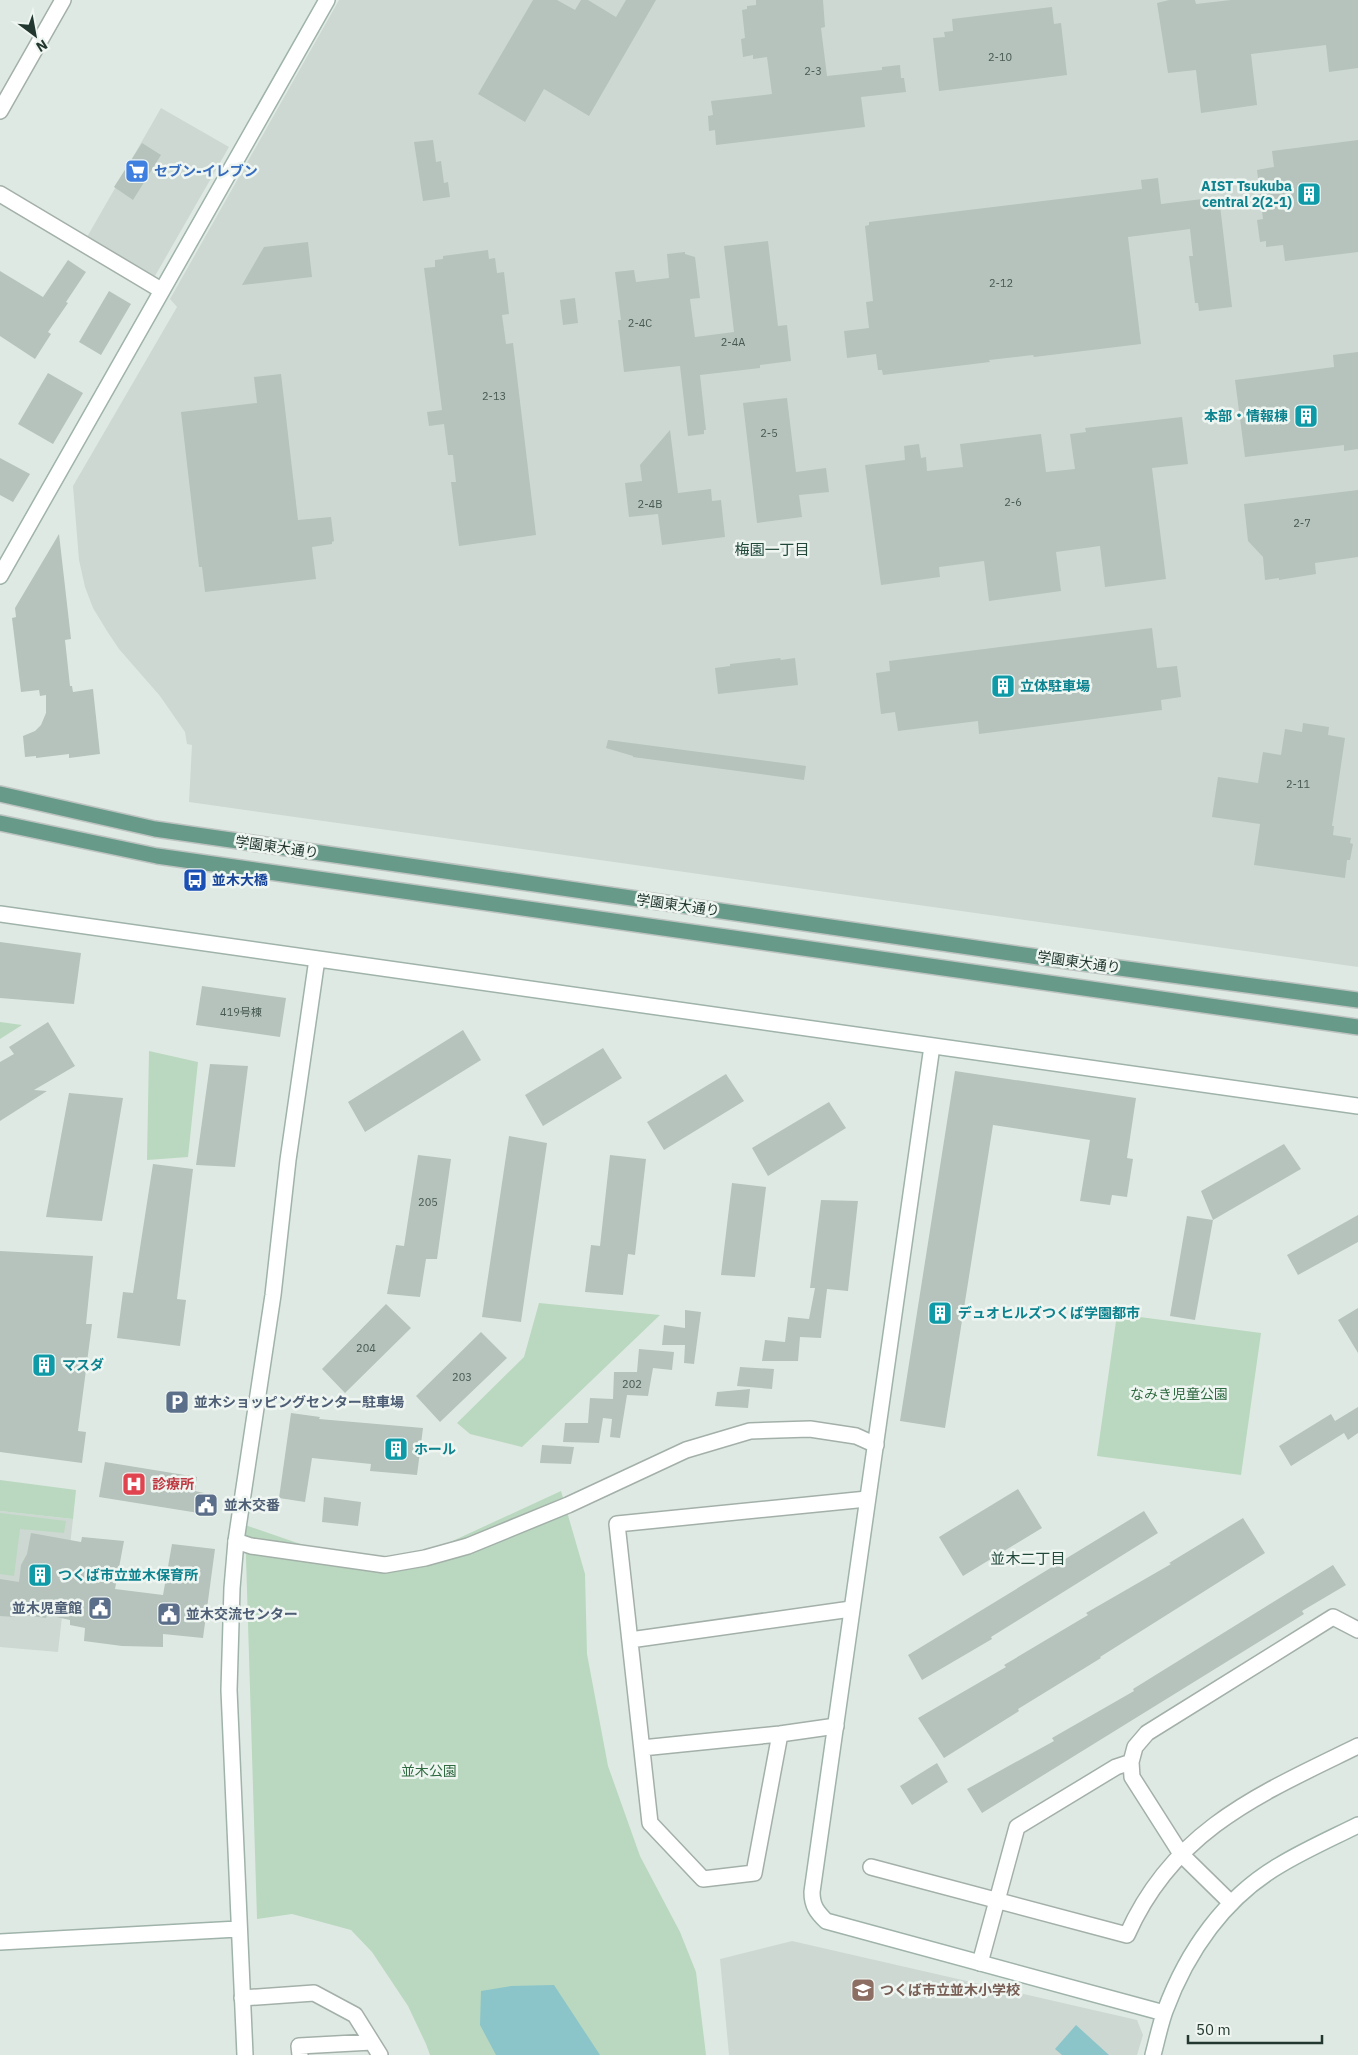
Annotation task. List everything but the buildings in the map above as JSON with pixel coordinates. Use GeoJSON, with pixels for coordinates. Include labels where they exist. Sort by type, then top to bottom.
{"type":"FeatureCollection","features":[{"type":"Feature","properties":{"kind":"main road","name":"学園東大通り"},"geometry":{"type":"LineString","coordinates":[[0,794],[155,829],[1044,958],[1358,1000]]}},
{"type":"Feature","properties":{"kind":"main road","name":"学園東大通り"},"geometry":{"type":"LineString","coordinates":[[0,823],[45,834],[166,857],[1358,1027]]}},
{"type":"Feature","properties":{"kind":"street"},"geometry":{"type":"LineString","coordinates":[[0,111],[63,0]]}},
{"type":"Feature","properties":{"kind":"street"},"geometry":{"type":"LineString","coordinates":[[0,576],[327,0]]}},
{"type":"Feature","properties":{"kind":"street"},"geometry":{"type":"LineString","coordinates":[[0,194],[161,290]]}},
{"type":"Feature","properties":{"kind":"street"},"geometry":{"type":"LineString","coordinates":[[0,914],[1358,1106]]}},
{"type":"Feature","properties":{"kind":"street"},"geometry":{"type":"LineString","coordinates":[[245,2055],[229,1690],[236,1541],[266,1340],[288,1160],[317,958]]}},
{"type":"Feature","properties":{"kind":"street"},"geometry":{"type":"LineString","coordinates":[[932,1046],[851,1609],[812,1903],[817,1913],[826,1922],[1164,2013]]}},
{"type":"Feature","properties":{"kind":"street"},"geometry":{"type":"LineString","coordinates":[[236,1541],[251,1546],[385,1565],[426,1558],[468,1546],[568,1505],[686,1450],[750,1431],[810,1429],[856,1436],[876,1445]]}},
{"type":"Feature","properties":{"kind":"street"},"geometry":{"type":"LineString","coordinates":[[780,1734],[754,1873],[703,1880],[650,1823],[617,1524],[867,1499]]}},
{"type":"Feature","properties":{"kind":"street"},"geometry":{"type":"LineString","coordinates":[[630,1640],[851,1609]]}},
{"type":"Feature","properties":{"kind":"street"},"geometry":{"type":"LineString","coordinates":[[1231,1903],[1181,1854],[1140,1792],[1132,1777],[1131,1762],[1134,1747],[1147,1733],[1332,1617],[1358,1630]]}},
{"type":"Feature","properties":{"kind":"street"},"geometry":{"type":"LineString","coordinates":[[642,1748],[780,1734],[836,1726]]}},
{"type":"Feature","properties":{"kind":"street"},"geometry":{"type":"LineString","coordinates":[[871,1867],[1127,1935],[1148,1894],[1191,1843],[1254,1799],[1358,1746]]}},
{"type":"Feature","properties":{"kind":"street"},"geometry":{"type":"LineString","coordinates":[[980,1963],[1017,1827],[1116,1767],[1131,1762]]}},
{"type":"Feature","properties":{"kind":"street"},"geometry":{"type":"LineString","coordinates":[[1153,2055],[1164,2013],[1179,1977],[1196,1946],[1231,1903],[1257,1880],[1280,1865],[1358,1825]]}},
{"type":"Feature","properties":{"kind":"street"},"geometry":{"type":"LineString","coordinates":[[0,1942],[238,1929]]}},
{"type":"Feature","properties":{"kind":"street"},"geometry":{"type":"LineString","coordinates":[[242,1998],[314,1992],[355,2015],[380,2055]]}},
{"type":"Feature","properties":{"kind":"street"},"geometry":{"type":"LineString","coordinates":[[300,2055],[299,2046],[372,2042]]}},
{"type":"Feature","properties":{"kind":"shaded area"},"geometry":{"type":"Polygon","coordinates":[[[339,0],[1358,0],[1358,967],[189,802],[192,745],[187,744],[185,732],[160,696],[119,649],[93,608],[85,587],[79,560],[73,486],[177,307],[170,299],[339,0]]]}},
{"type":"Feature","properties":{"kind":"shaded area"},"geometry":{"type":"Polygon","coordinates":[[[161,108],[229,147],[155,276],[87,237],[161,108]]]}},
{"type":"Feature","properties":{"kind":"shaded area"},"geometry":{"type":"Polygon","coordinates":[[[0,1511],[73,1519],[58,1652],[0,1647],[0,1511]]]}},
{"type":"Feature","properties":{"kind":"shaded area","name":"つくば市立並木小学校"},"geometry":{"type":"Polygon","coordinates":[[[792,1941],[1137,2020],[1143,2035],[1137,2055],[729,2055],[720,1959],[792,1941]]]}},
{"type":"Feature","properties":{"kind":"green space"},"geometry":{"type":"Polygon","coordinates":[[[0,1022],[22,1025],[0,1039],[0,1022]]]}},
{"type":"Feature","properties":{"kind":"green space"},"geometry":{"type":"Polygon","coordinates":[[[149,1051],[198,1062],[188,1157],[147,1160],[149,1051]]]}},
{"type":"Feature","properties":{"kind":"green space"},"geometry":{"type":"Polygon","coordinates":[[[539,1303],[660,1315],[522,1447],[470,1434],[457,1423],[524,1357],[539,1303]]]}},
{"type":"Feature","properties":{"kind":"green space","name":"なみき児童公園"},"geometry":{"type":"Polygon","coordinates":[[[1117,1314],[1261,1333],[1241,1475],[1097,1456],[1117,1314]]]}},
{"type":"Feature","properties":{"kind":"green space"},"geometry":{"type":"Polygon","coordinates":[[[0,1480],[76,1490],[73,1519],[0,1511],[0,1480]]]}},
{"type":"Feature","properties":{"kind":"green space","name":"並木公園"},"geometry":{"type":"Polygon","coordinates":[[[561,1491],[585,1574],[587,1654],[608,1766],[640,1856],[680,1932],[696,1972],[706,2055],[430,2055],[408,2006],[372,1952],[351,1930],[292,1914],[257,1919],[245,1525],[361,1565],[420,1556],[561,1491]]]}},
{"type":"Feature","properties":{"kind":"green space"},"geometry":{"type":"Polygon","coordinates":[[[0,1513],[66,1521],[64,1533],[20,1529],[14,1576],[0,1574],[0,1513]]]}},
{"type":"Feature","properties":{"kind":"water"},"geometry":{"type":"Polygon","coordinates":[[[554,1985],[600,2055],[496,2055],[480,2025],[481,1991],[511,1986],[554,1985]]]}},
{"type":"Feature","properties":{"kind":"water"},"geometry":{"type":"Polygon","coordinates":[[[1076,2025],[1109,2055],[1062,2055],[1055,2049],[1076,2025]]]}},
{"type":"Feature","properties":{"kind":"place","name":"セブン-イレブン"},"geometry":{"type":"Point","coordinates":[137,171]}},
{"type":"Feature","properties":{"kind":"place","name":"AIST Tsukuba central 2(2-1)"},"geometry":{"type":"Point","coordinates":[1309,194]}},
{"type":"Feature","properties":{"kind":"place","name":"本部・情報棟"},"geometry":{"type":"Point","coordinates":[1306,416]}},
{"type":"Feature","properties":{"kind":"place","name":"立体駐車場"},"geometry":{"type":"Point","coordinates":[1003,686]}},
{"type":"Feature","properties":{"kind":"place","name":"並木大橋"},"geometry":{"type":"Point","coordinates":[195,880]}},
{"type":"Feature","properties":{"kind":"place","name":"デュオヒルズつくば学園都市"},"geometry":{"type":"Point","coordinates":[940,1313]}},
{"type":"Feature","properties":{"kind":"place","name":"マスダ"},"geometry":{"type":"Point","coordinates":[44,1365]}},
{"type":"Feature","properties":{"kind":"place","name":"並木ショッピングセンター駐車場"},"geometry":{"type":"Point","coordinates":[177,1402]}},
{"type":"Feature","properties":{"kind":"place","name":"ホール"},"geometry":{"type":"Point","coordinates":[396,1449]}},
{"type":"Feature","properties":{"kind":"place","name":"診療所"},"geometry":{"type":"Point","coordinates":[134,1484]}},
{"type":"Feature","properties":{"kind":"place","name":"並木交番"},"geometry":{"type":"Point","coordinates":[206,1505]}},
{"type":"Feature","properties":{"kind":"place","name":"つくば市立並木保育所"},"geometry":{"type":"Point","coordinates":[40,1575]}},
{"type":"Feature","properties":{"kind":"place","name":"並木児童館"},"geometry":{"type":"Point","coordinates":[100,1608]}},
{"type":"Feature","properties":{"kind":"place","name":"並木交流センター"},"geometry":{"type":"Point","coordinates":[169,1614]}},
{"type":"Feature","properties":{"kind":"place","name":"つくば市立並木小学校"},"geometry":{"type":"Point","coordinates":[863,1990]}},
{"type":"Feature","properties":{"kind":"district","name":"梅園一丁目"},"geometry":{"type":"Point","coordinates":[772,549]}},
{"type":"Feature","properties":{"kind":"district","name":"並木二丁目"},"geometry":{"type":"Point","coordinates":[1028,1558]}}]}
